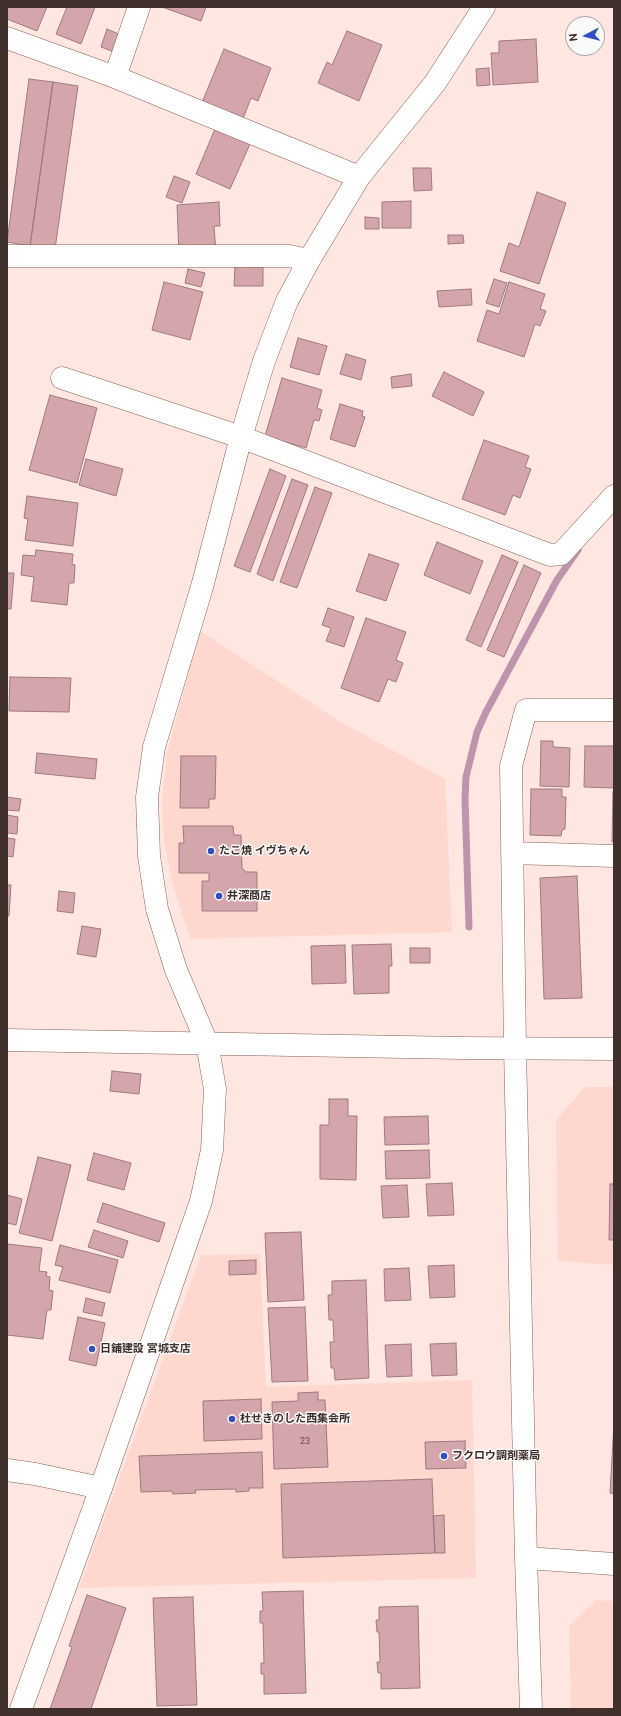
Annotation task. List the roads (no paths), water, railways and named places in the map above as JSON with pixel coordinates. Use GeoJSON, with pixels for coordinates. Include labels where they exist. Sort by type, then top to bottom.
{"type":"FeatureCollection","features":[{"type":"Feature","properties":{"kind":"street"},"geometry":{"type":"LineString","coordinates":[[115,77],[139,7]]}},
{"type":"Feature","properties":{"kind":"street"},"geometry":{"type":"LineString","coordinates":[[20,1709],[101,1488],[201,1201],[212,1150],[215,1100],[207,1043],[176,970],[157,909],[149,856],[147,797],[154,747],[202,587],[241,436],[264,361],[287,301],[309,260],[359,177],[435,83],[483,7]]}},
{"type":"Feature","properties":{"kind":"street"},"geometry":{"type":"LineString","coordinates":[[7,38],[115,77],[359,177]]}},
{"type":"Feature","properties":{"kind":"street"},"geometry":{"type":"LineString","coordinates":[[7,256],[289,256],[309,260]]}},
{"type":"Feature","properties":{"kind":"street"},"geometry":{"type":"LineString","coordinates":[[62,378],[241,436],[550,555],[561,554],[614,496]]}},
{"type":"Feature","properties":{"kind":"street"},"geometry":{"type":"LineString","coordinates":[[531,1709],[526,1558],[515,1048],[511,766],[526,710],[614,710]]}},
{"type":"Feature","properties":{"kind":"street"},"geometry":{"type":"LineString","coordinates":[[512,853],[614,856]]}},
{"type":"Feature","properties":{"kind":"street"},"geometry":{"type":"LineString","coordinates":[[7,1040],[614,1049]]}},
{"type":"Feature","properties":{"kind":"street"},"geometry":{"type":"LineString","coordinates":[[7,1470],[36,1474],[101,1488]]}},
{"type":"Feature","properties":{"kind":"street"},"geometry":{"type":"LineString","coordinates":[[526,1558],[614,1564]]}},
{"type":"Feature","properties":{"kind":"waterway"},"geometry":{"type":"LineString","coordinates":[[469,927],[465,799],[466,777],[477,732],[486,712],[557,580],[578,550]]}},
{"type":"Feature","properties":{"kind":"place","name":"たこ焼 イヴちゃん"},"geometry":{"type":"Point","coordinates":[211,851]}},
{"type":"Feature","properties":{"kind":"place","name":"井深商店"},"geometry":{"type":"Point","coordinates":[219,896]}},
{"type":"Feature","properties":{"kind":"place","name":"日鋪建設 宮城支店"},"geometry":{"type":"Point","coordinates":[92,1349]}},
{"type":"Feature","properties":{"kind":"place","name":"杜せきのした西集会所"},"geometry":{"type":"Point","coordinates":[232,1419]}},
{"type":"Feature","properties":{"kind":"place","name":"フクロウ調剤薬局"},"geometry":{"type":"Point","coordinates":[444,1456]}}]}
